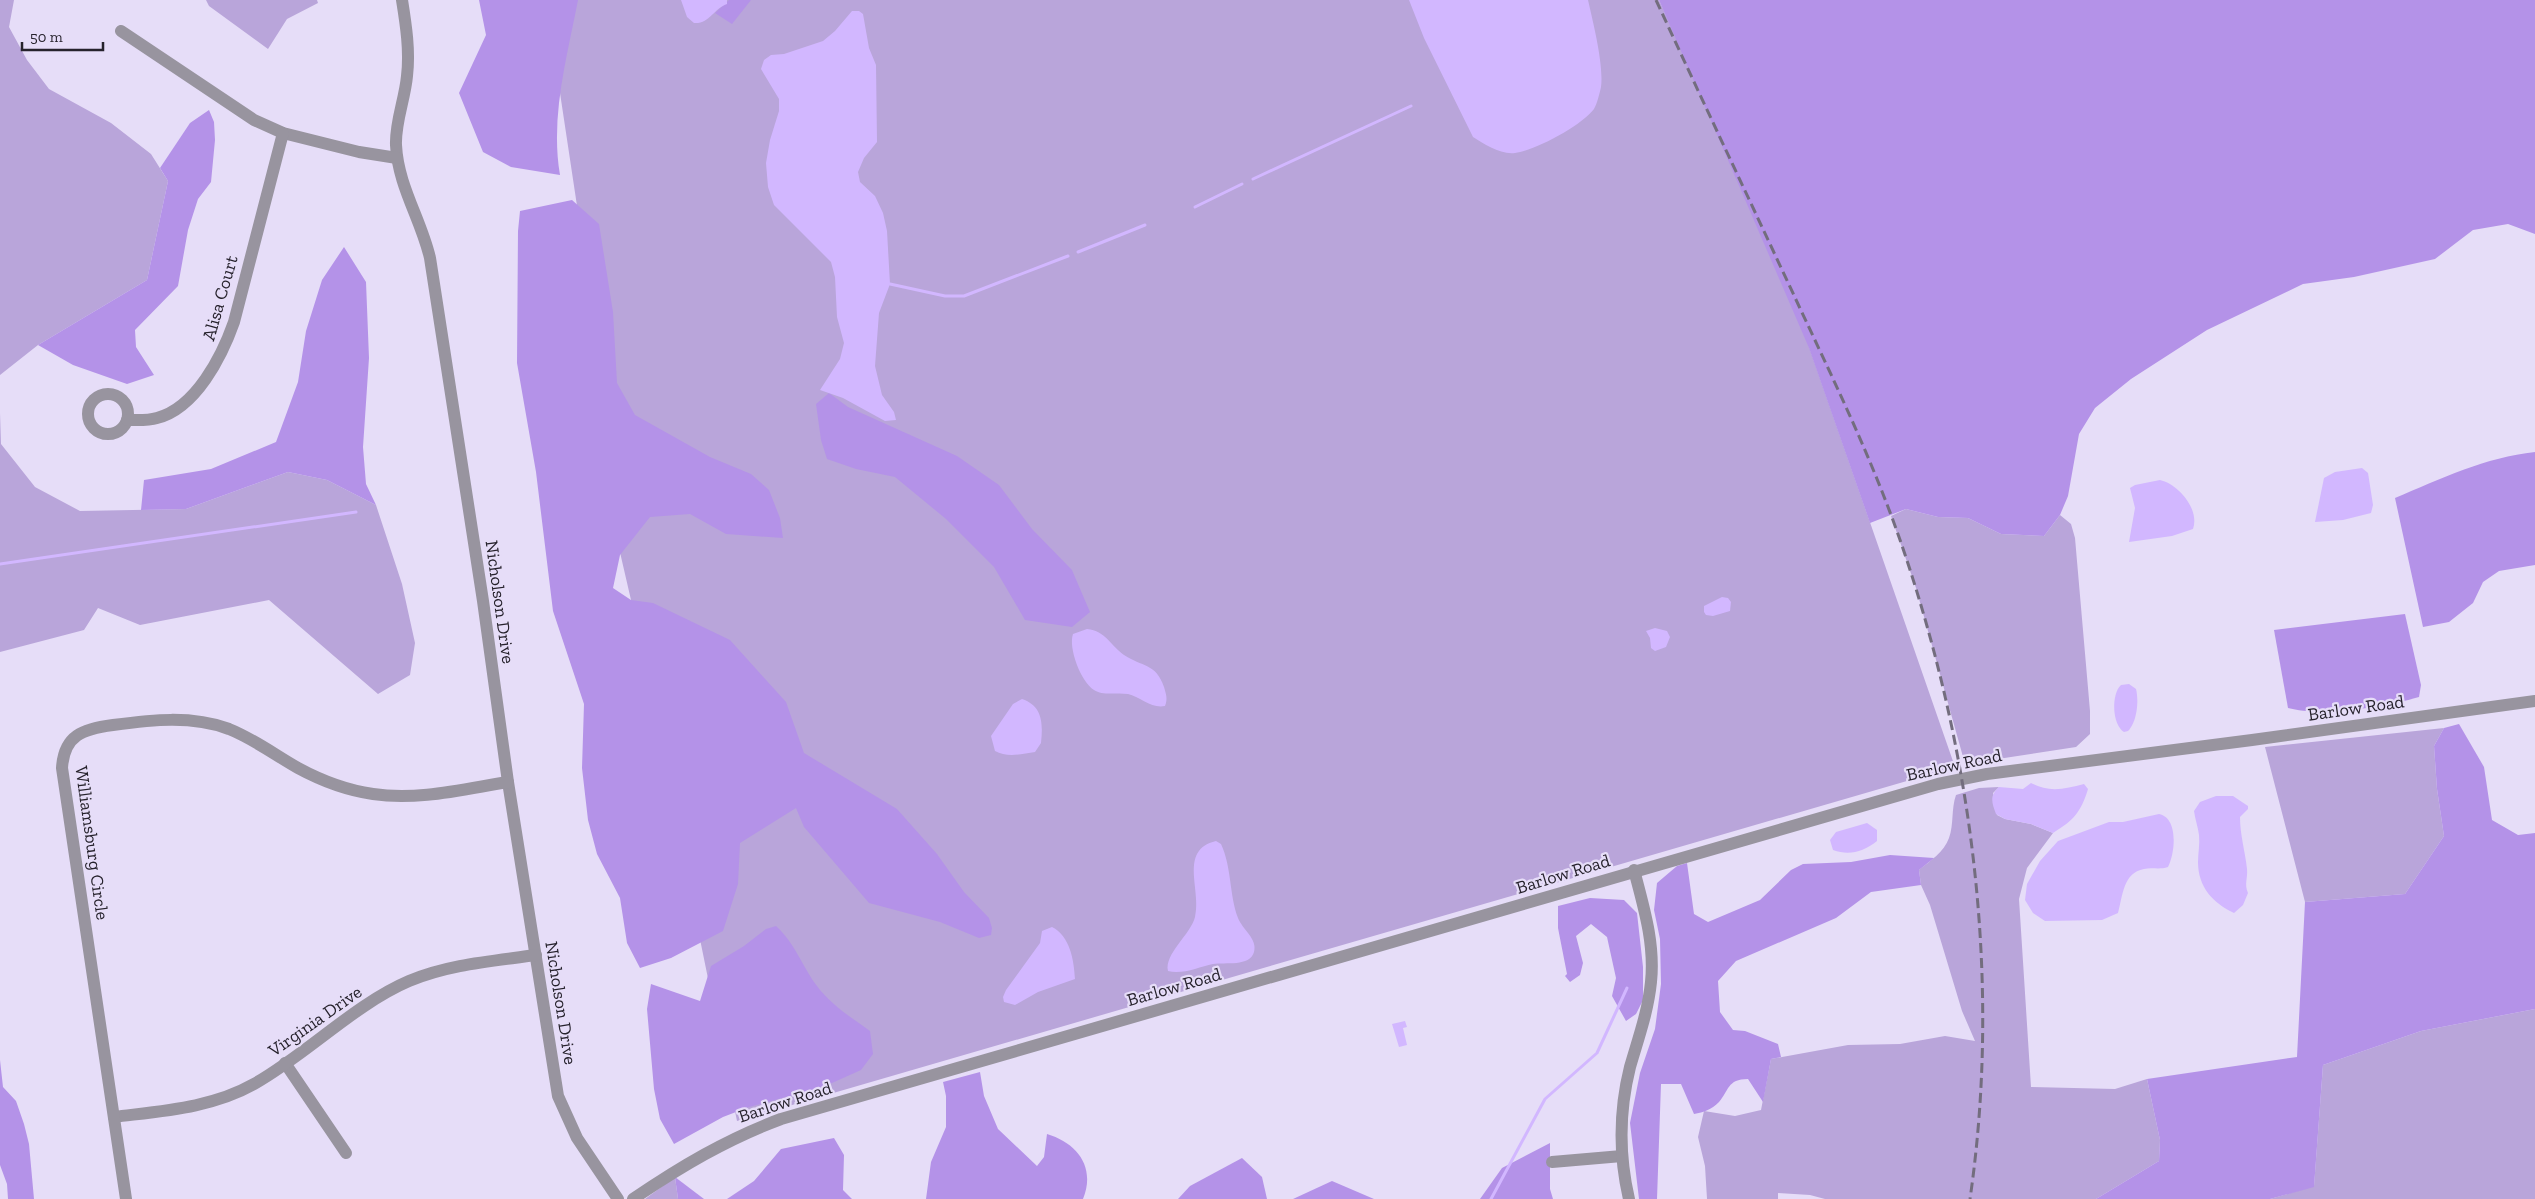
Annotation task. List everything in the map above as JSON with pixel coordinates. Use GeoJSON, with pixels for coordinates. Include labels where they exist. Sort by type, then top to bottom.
{"type":"FeatureCollection","features":[{"type":"Feature","properties":{"kind":"street","name":"Nicholson Drive"},"geometry":{"type":"LineString","coordinates":[[402,0],[409,50],[407,77],[396,142],[397,158],[404,188],[421,227],[430,258],[483,601],[508,782],[558,1096],[577,1138],[618,1199]]}},
{"type":"Feature","properties":{"kind":"street"},"geometry":{"type":"LineString","coordinates":[[121,31],[254,120],[283,133],[359,152],[397,158]]}},
{"type":"Feature","properties":{"kind":"street","name":"Alisa Court"},"geometry":{"type":"LineString","coordinates":[[127,420],[160,418],[178,407],[209,375],[223,351],[234,322],[283,133]]}},
{"type":"Feature","properties":{"kind":"street","name":"Barlow Road"},"geometry":{"type":"LineString","coordinates":[[633,1199],[700,1155],[744,1133],[781,1119],[1634,870],[1965,777],[2535,701]]}},
{"type":"Feature","properties":{"kind":"street","name":"Williamsburg Circle"},"geometry":{"type":"LineString","coordinates":[[126,1199],[62,768],[66,746],[84,730],[96,727],[151,720],[190,721],[228,729],[267,747],[322,780],[344,788],[374,794],[423,795],[508,782]]}},
{"type":"Feature","properties":{"kind":"street"},"geometry":{"type":"LineString","coordinates":[[1630,1199],[1622,1156],[1625,1090],[1644,1021],[1652,980],[1650,934],[1634,870]]}},
{"type":"Feature","properties":{"kind":"street","name":"Virginia Drive"},"geometry":{"type":"LineString","coordinates":[[114,1117],[199,1104],[228,1096],[252,1085],[385,994],[410,981],[446,969],[536,955]]}},
{"type":"Feature","properties":{"kind":"street"},"geometry":{"type":"LineString","coordinates":[[285,1063],[346,1153]]}},
{"type":"Feature","properties":{"kind":"street"},"geometry":{"type":"LineString","coordinates":[[1552,1162],[1622,1156]]}},
{"type":"Feature","properties":{"kind":"shaded area"},"geometry":{"type":"Polygon","coordinates":[[[0,0],[14,0],[9,27],[27,60],[49,89],[111,123],[151,154],[168,181],[147,280],[38,345],[0,375],[0,0]]]}},
{"type":"Feature","properties":{"kind":"shaded area"},"geometry":{"type":"Polygon","coordinates":[[[206,0],[317,0],[318,3],[287,19],[268,49],[209,6],[206,0]]]}},
{"type":"Feature","properties":{"kind":"shaded area"},"geometry":{"type":"Polygon","coordinates":[[[479,0],[578,0],[558,109],[557,153],[560,175],[511,167],[483,152],[459,93],[486,35],[479,0]]]}},
{"type":"Feature","properties":{"kind":"shaded area"},"geometry":{"type":"Polygon","coordinates":[[[546,0],[1659,0],[1782,269],[1955,767],[737,1121],[631,600],[571,340],[582,239],[546,0]]]}},
{"type":"Feature","properties":{"kind":"shaded area"},"geometry":{"type":"Polygon","coordinates":[[[681,0],[727,0],[727,4],[718,9],[708,19],[694,23],[687,17],[681,0]]]}},
{"type":"Feature","properties":{"kind":"shaded area"},"geometry":{"type":"Polygon","coordinates":[[[729,0],[751,0],[732,24],[715,13],[729,0]]]}},
{"type":"Feature","properties":{"kind":"shaded area"},"geometry":{"type":"Polygon","coordinates":[[[1409,0],[1588,0],[1598,44],[1602,78],[1594,109],[1588,116],[1569,130],[1524,151],[1515,153],[1504,152],[1482,143],[1473,137],[1424,38],[1409,0]]]}},
{"type":"Feature","properties":{"kind":"shaded area"},"geometry":{"type":"Polygon","coordinates":[[[1659,0],[2535,0],[2535,234],[2508,224],[2473,230],[2435,259],[2354,277],[2303,284],[2207,330],[2131,379],[2095,408],[2079,434],[2068,496],[2060,515],[2044,536],[2001,534],[1968,518],[1938,517],[1906,509],[1870,523],[1809,348],[1659,0]]]}},
{"type":"Feature","properties":{"kind":"shaded area"},"geometry":{"type":"Polygon","coordinates":[[[852,11],[859,11],[863,14],[869,48],[876,65],[877,142],[864,158],[858,172],[860,182],[875,196],[883,213],[887,231],[890,284],[879,313],[875,366],[882,395],[894,412],[896,420],[885,421],[843,398],[820,390],[840,359],[844,343],[837,317],[835,277],[831,262],[774,205],[768,187],[766,163],[770,140],[779,111],[779,99],[761,69],[764,60],[771,55],[784,54],[823,41],[835,31],[852,11]]]}},
{"type":"Feature","properties":{"kind":"shaded area"},"geometry":{"type":"Polygon","coordinates":[[[209,110],[214,122],[215,140],[211,182],[198,199],[188,230],[178,286],[135,330],[136,347],[154,375],[127,384],[73,365],[38,345],[147,280],[168,181],[160,168],[190,123],[209,110]]]}},
{"type":"Feature","properties":{"kind":"shaded area"},"geometry":{"type":"Polygon","coordinates":[[[572,200],[599,224],[613,312],[617,383],[635,415],[710,457],[751,474],[769,490],[780,518],[783,538],[726,534],[690,514],[650,517],[620,555],[613,588],[631,600],[653,603],[730,640],[786,702],[804,753],[897,809],[937,854],[964,892],[989,918],[992,928],[991,935],[979,938],[940,922],[869,903],[804,827],[796,808],[740,843],[738,884],[723,931],[671,958],[640,968],[627,943],[620,898],[597,854],[588,820],[582,768],[584,704],[553,611],[536,472],[517,363],[518,231],[520,211],[572,200]]]}},
{"type":"Feature","properties":{"kind":"shaded area"},"geometry":{"type":"Polygon","coordinates":[[[344,247],[366,282],[369,358],[363,447],[366,484],[376,505],[327,480],[288,472],[186,509],[141,510],[144,480],[211,469],[276,442],[298,382],[306,331],[322,280],[344,247]]]}},
{"type":"Feature","properties":{"kind":"shaded area"},"geometry":{"type":"Polygon","coordinates":[[[829,393],[848,407],[957,456],[999,485],[1032,529],[1072,570],[1090,612],[1072,627],[1025,620],[994,567],[946,519],[895,477],[856,469],[827,459],[821,440],[816,404],[829,393]]]}},
{"type":"Feature","properties":{"kind":"shaded area"},"geometry":{"type":"Polygon","coordinates":[[[0,413],[1,444],[35,487],[80,511],[186,509],[288,472],[327,480],[376,505],[402,584],[415,643],[410,675],[378,694],[269,600],[140,625],[98,608],[84,630],[0,652],[0,413]]]}},
{"type":"Feature","properties":{"kind":"shaded area"},"geometry":{"type":"Polygon","coordinates":[[[2535,452],[2535,565],[2499,571],[2483,582],[2473,603],[2449,622],[2423,627],[2395,498],[2446,476],[2481,464],[2535,452]]]}},
{"type":"Feature","properties":{"kind":"shaded area"},"geometry":{"type":"Polygon","coordinates":[[[2362,468],[2368,473],[2373,505],[2371,513],[2343,520],[2315,522],[2324,478],[2335,472],[2362,468]]]}},
{"type":"Feature","properties":{"kind":"shaded area"},"geometry":{"type":"Polygon","coordinates":[[[2160,480],[2167,482],[2186,498],[2193,513],[2193,529],[2172,536],[2129,542],[2135,508],[2130,488],[2135,485],[2160,480]]]}},
{"type":"Feature","properties":{"kind":"shaded area"},"geometry":{"type":"Polygon","coordinates":[[[1906,509],[1938,517],[1968,518],[2001,534],[2044,536],[2060,515],[2071,524],[2075,538],[2090,711],[2090,734],[2076,747],[1965,764],[1916,588],[1891,516],[1906,509]]]}},
{"type":"Feature","properties":{"kind":"shaded area"},"geometry":{"type":"Polygon","coordinates":[[[1722,597],[1728,598],[1731,602],[1730,611],[1713,616],[1706,615],[1704,606],[1722,597]]]}},
{"type":"Feature","properties":{"kind":"shaded area"},"geometry":{"type":"Polygon","coordinates":[[[2405,614],[2421,685],[2419,697],[2354,710],[2302,711],[2288,708],[2274,630],[2405,614]]]}},
{"type":"Feature","properties":{"kind":"shaded area"},"geometry":{"type":"Polygon","coordinates":[[[1655,628],[1667,631],[1670,637],[1666,647],[1655,651],[1651,648],[1650,638],[1646,631],[1655,628]]]}},
{"type":"Feature","properties":{"kind":"shaded area"},"geometry":{"type":"Polygon","coordinates":[[[1087,629],[1099,632],[1124,655],[1153,669],[1161,679],[1164,687],[1167,699],[1165,706],[1155,706],[1128,694],[1098,692],[1089,686],[1080,672],[1072,648],[1073,634],[1087,629]]]}},
{"type":"Feature","properties":{"kind":"shaded area"},"geometry":{"type":"Polygon","coordinates":[[[2129,684],[2136,689],[2137,705],[2131,727],[2128,731],[2124,732],[2117,723],[2114,702],[2121,685],[2129,684]]]}},
{"type":"Feature","properties":{"kind":"shaded area"},"geometry":{"type":"Polygon","coordinates":[[[1022,699],[1029,702],[1038,711],[1042,729],[1041,743],[1035,752],[1010,755],[995,751],[991,736],[1013,704],[1022,699]]]}},
{"type":"Feature","properties":{"kind":"shaded area"},"geometry":{"type":"Polygon","coordinates":[[[2459,724],[2484,767],[2492,820],[2518,835],[2535,833],[2535,1009],[2421,1031],[2323,1065],[2314,1187],[2270,1199],[2096,1199],[2159,1161],[2160,1140],[2147,1079],[2297,1057],[2305,902],[2405,894],[2444,836],[2437,789],[2434,746],[2444,728],[2459,724]]]}},
{"type":"Feature","properties":{"kind":"shaded area"},"geometry":{"type":"Polygon","coordinates":[[[2444,728],[2434,746],[2437,789],[2444,836],[2405,894],[2305,902],[2265,747],[2444,728]]]}},
{"type":"Feature","properties":{"kind":"shaded area"},"geometry":{"type":"Polygon","coordinates":[[[2031,783],[2051,789],[2064,789],[2084,784],[2088,789],[2083,804],[2076,815],[2053,833],[2031,824],[2005,819],[1996,814],[1992,800],[1994,793],[1999,787],[2023,789],[2031,783]]]}},
{"type":"Feature","properties":{"kind":"shaded area"},"geometry":{"type":"Polygon","coordinates":[[[1999,787],[1993,793],[1997,815],[2005,819],[2031,824],[2053,833],[2027,868],[2019,899],[2031,1087],[2115,1089],[2147,1079],[2160,1140],[2159,1161],[2096,1199],[1825,1199],[1810,1195],[1778,1193],[1778,1199],[1707,1199],[1705,1166],[1698,1137],[1704,1111],[1735,1116],[1761,1110],[1771,1059],[1848,1045],[1900,1044],[1945,1036],[1975,1041],[1962,1011],[1930,905],[1921,885],[1919,870],[1936,856],[1947,843],[1951,833],[1956,795],[1979,788],[1999,787]]]}},
{"type":"Feature","properties":{"kind":"shaded area"},"geometry":{"type":"Polygon","coordinates":[[[2216,796],[2233,796],[2248,806],[2248,809],[2240,817],[2247,869],[2246,887],[2248,893],[2243,905],[2234,913],[2213,899],[2208,893],[2199,871],[2199,835],[2194,811],[2200,802],[2216,796]]]}},
{"type":"Feature","properties":{"kind":"shaded area"},"geometry":{"type":"Polygon","coordinates":[[[2159,814],[2170,822],[2174,837],[2174,846],[2168,867],[2144,869],[2132,875],[2125,886],[2118,913],[2102,920],[2045,921],[2033,913],[2025,900],[2027,884],[2040,861],[2058,841],[2109,822],[2123,822],[2159,814]]]}},
{"type":"Feature","properties":{"kind":"shaded area"},"geometry":{"type":"Polygon","coordinates":[[[1867,823],[1877,830],[1877,841],[1856,852],[1845,853],[1833,850],[1830,840],[1836,832],[1867,823]]]}},
{"type":"Feature","properties":{"kind":"shaded area"},"geometry":{"type":"Polygon","coordinates":[[[1216,841],[1221,844],[1225,853],[1235,909],[1240,922],[1254,943],[1254,952],[1252,957],[1242,962],[1213,964],[1185,971],[1168,971],[1170,958],[1193,924],[1195,917],[1194,872],[1198,853],[1204,846],[1216,841]]]}},
{"type":"Feature","properties":{"kind":"shaded area"},"geometry":{"type":"Polygon","coordinates":[[[1890,855],[1934,858],[1919,870],[1921,885],[1871,892],[1836,918],[1736,961],[1718,981],[1720,1012],[1733,1030],[1745,1031],[1778,1044],[1781,1057],[1771,1059],[1763,1102],[1748,1079],[1741,1080],[1732,1083],[1719,1102],[1713,1107],[1694,1114],[1681,1084],[1661,1084],[1657,1199],[1639,1199],[1630,1123],[1640,1073],[1655,1029],[1661,984],[1660,939],[1654,910],[1657,883],[1677,866],[1687,863],[1694,914],[1708,922],[1760,900],[1791,870],[1803,864],[1851,862],[1890,855]]]}},
{"type":"Feature","properties":{"kind":"shaded area"},"geometry":{"type":"Polygon","coordinates":[[[1590,898],[1624,900],[1637,913],[1643,967],[1643,1000],[1636,1014],[1626,1021],[1612,996],[1616,978],[1607,937],[1591,924],[1576,936],[1583,963],[1580,975],[1570,982],[1565,976],[1567,974],[1558,928],[1558,906],[1590,898]]]}},
{"type":"Feature","properties":{"kind":"shaded area"},"geometry":{"type":"Polygon","coordinates":[[[776,926],[793,947],[823,993],[842,1011],[870,1031],[873,1054],[861,1070],[823,1087],[749,1107],[723,1117],[674,1144],[660,1119],[654,1089],[647,1009],[651,984],[700,1001],[711,966],[744,946],[766,929],[776,926]]]}},
{"type":"Feature","properties":{"kind":"shaded area"},"geometry":{"type":"Polygon","coordinates":[[[1052,927],[1067,942],[1074,964],[1075,979],[1038,992],[1015,1005],[1004,1002],[1003,997],[1006,990],[1040,943],[1042,931],[1052,927]]]}},
{"type":"Feature","properties":{"kind":"shaded area"},"geometry":{"type":"Polygon","coordinates":[[[2535,1009],[2535,1199],[2270,1199],[2314,1186],[2323,1065],[2421,1031],[2535,1009]]]}},
{"type":"Feature","properties":{"kind":"shaded area"},"geometry":{"type":"Polygon","coordinates":[[[1405,1021],[1407,1027],[1403,1028],[1407,1045],[1399,1047],[1392,1024],[1405,1021]]]}},
{"type":"Feature","properties":{"kind":"shaded area"},"geometry":{"type":"Polygon","coordinates":[[[0,1060],[3,1087],[16,1101],[29,1144],[34,1199],[8,1199],[7,1184],[0,1165],[0,1060]]]}},
{"type":"Feature","properties":{"kind":"shaded area"},"geometry":{"type":"Polygon","coordinates":[[[980,1072],[984,1096],[998,1129],[1037,1166],[1044,1157],[1047,1134],[1067,1143],[1075,1150],[1085,1167],[1087,1177],[1083,1199],[926,1199],[931,1162],[946,1127],[946,1096],[943,1082],[980,1072]]]}},
{"type":"Feature","properties":{"kind":"shaded area"},"geometry":{"type":"Polygon","coordinates":[[[834,1138],[844,1155],[843,1190],[852,1199],[727,1199],[754,1181],[781,1149],[834,1138]]]}},
{"type":"Feature","properties":{"kind":"shaded area"},"geometry":{"type":"Polygon","coordinates":[[[1550,1143],[1550,1189],[1553,1199],[1480,1199],[1502,1168],[1550,1143]]]}},
{"type":"Feature","properties":{"kind":"shaded area"},"geometry":{"type":"Polygon","coordinates":[[[1242,1158],[1262,1177],[1267,1199],[1178,1199],[1190,1186],[1242,1158]]]}},
{"type":"Feature","properties":{"kind":"shaded area"},"geometry":{"type":"Polygon","coordinates":[[[675,1177],[678,1199],[645,1199],[675,1177]]]}},
{"type":"Feature","properties":{"kind":"shaded area"},"geometry":{"type":"Polygon","coordinates":[[[675,1177],[704,1199],[678,1199],[675,1177]]]}},
{"type":"Feature","properties":{"kind":"shaded area"},"geometry":{"type":"Polygon","coordinates":[[[1332,1181],[1374,1199],[1293,1199],[1332,1181]]]}},
{"type":"Feature","properties":{"kind":"waterway"},"geometry":{"type":"LineString","coordinates":[[1253,179],[1411,106]]}},
{"type":"Feature","properties":{"kind":"waterway"},"geometry":{"type":"LineString","coordinates":[[1195,207],[1242,184]]}},
{"type":"Feature","properties":{"kind":"waterway"},"geometry":{"type":"LineString","coordinates":[[1078,252],[1145,225]]}},
{"type":"Feature","properties":{"kind":"waterway"},"geometry":{"type":"LineString","coordinates":[[890,284],[945,296],[964,296],[1068,256]]}},
{"type":"Feature","properties":{"kind":"waterway"},"geometry":{"type":"LineString","coordinates":[[0,564],[356,512]]}},
{"type":"Feature","properties":{"kind":"waterway"},"geometry":{"type":"LineString","coordinates":[[1491,1199],[1545,1099],[1597,1053],[1627,988]]}},
{"type":"Feature","properties":{"kind":"railway"},"geometry":{"type":"LineString","coordinates":[[1656,0],[1864,448],[1899,537],[1924,617],[1945,698],[1962,780],[1974,864],[1981,948],[1983,1032],[1979,1116],[1970,1199]]}}]}
